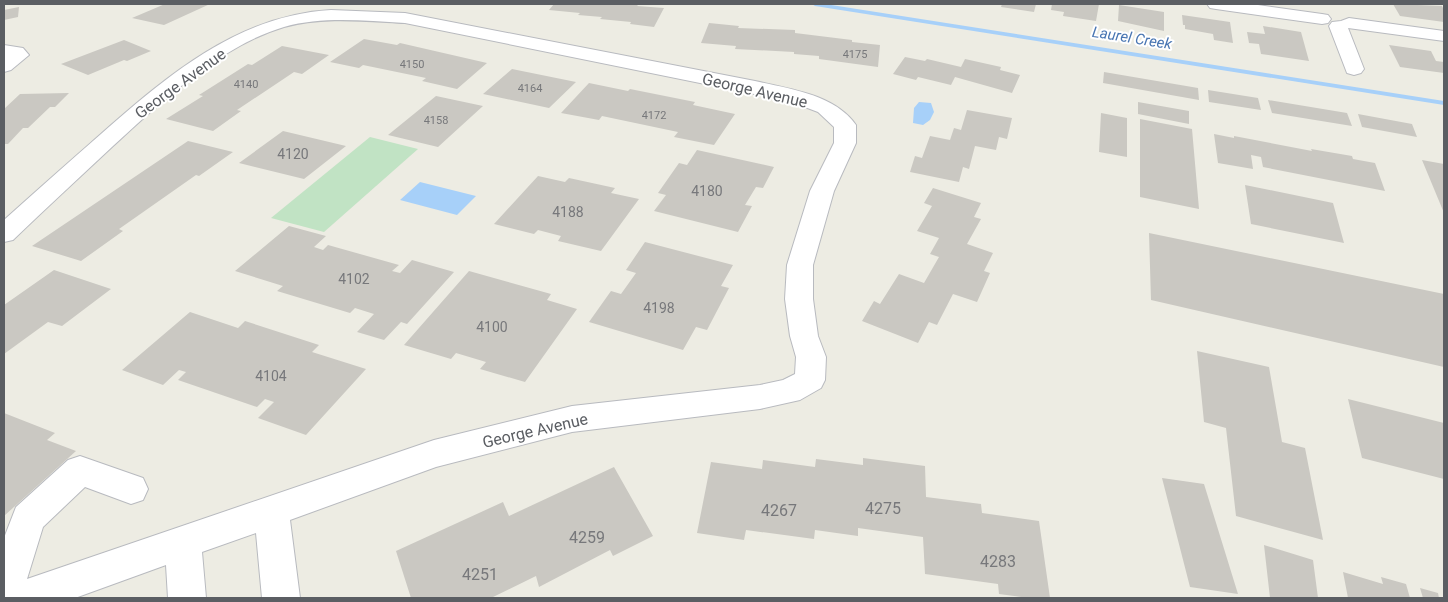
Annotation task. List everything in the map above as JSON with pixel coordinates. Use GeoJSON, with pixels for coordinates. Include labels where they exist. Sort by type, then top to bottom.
{"type":"FeatureCollection","features":[{"type":"Feature","properties":{"kind":"street"},"geometry":{"type":"LineString","coordinates":[[1216,4],[1333,17],[1444,36]]}},
{"type":"Feature","properties":{"kind":"street","name":"George Avenue"},"geometry":{"type":"LineString","coordinates":[[4,234],[138,112],[213,55],[263,29],[305,18],[354,14],[405,18],[754,87],[795,96],[825,108],[845,125],[845,143],[822,191],[800,265],[799,299],[804,336],[811,357],[810,380],[788,391],[760,397],[572,418],[434,454],[26,598]]}},
{"type":"Feature","properties":{"kind":"street"},"geometry":{"type":"LineString","coordinates":[[1333,17],[1354,69]]}},
{"type":"Feature","properties":{"kind":"street"},"geometry":{"type":"LineString","coordinates":[[4,51],[16,52],[20,55],[4,66]]}},
{"type":"Feature","properties":{"kind":"street"},"geometry":{"type":"LineString","coordinates":[[4,592],[28,518],[80,470],[131,489]]}},
{"type":"Feature","properties":{"kind":"street"},"geometry":{"type":"LineString","coordinates":[[270,511],[281,598]]}},
{"type":"Feature","properties":{"kind":"street"},"geometry":{"type":"LineString","coordinates":[[184,543],[187,598]]}},
{"type":"Feature","properties":{"kind":"green space"},"geometry":{"type":"Polygon","coordinates":[[[370,137],[418,149],[324,232],[271,218],[370,137]]]}},
{"type":"Feature","properties":{"kind":"water"},"geometry":{"type":"Polygon","coordinates":[[[919,102],[931,103],[934,112],[930,120],[923,125],[913,123],[914,108],[919,102]]]}},
{"type":"Feature","properties":{"kind":"water"},"geometry":{"type":"Polygon","coordinates":[[[420,182],[476,196],[457,215],[400,200],[420,182]]]}},
{"type":"Feature","properties":{"kind":"building"},"geometry":{"type":"Polygon","coordinates":[[[165,4],[210,4],[164,25],[132,18],[165,4]]]}},
{"type":"Feature","properties":{"kind":"building"},"geometry":{"type":"Polygon","coordinates":[[[554,4],[639,4],[637,6],[664,8],[654,27],[630,24],[631,22],[600,19],[602,17],[578,15],[580,13],[549,10],[554,4]]]}},
{"type":"Feature","properties":{"kind":"building"},"geometry":{"type":"Polygon","coordinates":[[[1002,4],[1036,4],[1034,12],[1001,7],[1002,4]]]}},
{"type":"Feature","properties":{"kind":"building"},"geometry":{"type":"Polygon","coordinates":[[[1052,4],[1099,4],[1096,21],[1063,16],[1064,12],[1051,10],[1052,4]]]}},
{"type":"Feature","properties":{"kind":"building"},"geometry":{"type":"Polygon","coordinates":[[[1393,4],[1442,6],[1444,22],[1400,16],[1393,4]]]}},
{"type":"Feature","properties":{"kind":"building"},"geometry":{"type":"Polygon","coordinates":[[[1119,5],[1164,12],[1164,31],[1118,21],[1119,5]]]}},
{"type":"Feature","properties":{"kind":"building"},"geometry":{"type":"Polygon","coordinates":[[[19,7],[18,17],[4,20],[4,10],[19,7]]]}},
{"type":"Feature","properties":{"kind":"building"},"geometry":{"type":"Polygon","coordinates":[[[1182,15],[1230,22],[1233,43],[1214,40],[1213,34],[1185,29],[1182,15]]]}},
{"type":"Feature","properties":{"kind":"building"},"geometry":{"type":"Polygon","coordinates":[[[709,23],[739,26],[738,28],[795,30],[795,33],[880,45],[878,67],[819,59],[819,56],[794,54],[794,52],[735,49],[736,46],[701,43],[709,23]]]}},
{"type":"Feature","properties":{"kind":"building"},"geometry":{"type":"Polygon","coordinates":[[[1263,26],[1301,32],[1309,61],[1261,54],[1259,44],[1249,43],[1247,32],[1265,34],[1263,26]]]}},
{"type":"Feature","properties":{"kind":"building"},"geometry":{"type":"Polygon","coordinates":[[[364,39],[397,45],[400,43],[487,63],[457,89],[422,81],[426,78],[363,65],[359,68],[330,62],[364,39]]]}},
{"type":"Feature","properties":{"kind":"building"},"geometry":{"type":"Polygon","coordinates":[[[124,40],[151,51],[88,75],[61,64],[124,40]]]}},
{"type":"Feature","properties":{"kind":"building"},"geometry":{"type":"Polygon","coordinates":[[[1389,45],[1431,51],[1436,61],[1444,62],[1444,73],[1400,67],[1389,45]]]}},
{"type":"Feature","properties":{"kind":"building"},"geometry":{"type":"Polygon","coordinates":[[[282,46],[329,55],[302,74],[294,72],[237,110],[241,111],[213,131],[166,119],[203,96],[199,95],[248,64],[252,65],[282,46]]]}},
{"type":"Feature","properties":{"kind":"building"},"geometry":{"type":"Polygon","coordinates":[[[905,57],[925,61],[927,59],[961,67],[965,59],[1001,67],[1000,70],[1020,75],[1012,93],[955,77],[951,85],[918,77],[916,80],[893,74],[905,57]]]}},
{"type":"Feature","properties":{"kind":"building"},"geometry":{"type":"Polygon","coordinates":[[[512,69],[576,82],[549,108],[483,94],[512,69]]]}},
{"type":"Feature","properties":{"kind":"building"},"geometry":{"type":"Polygon","coordinates":[[[1104,72],[1198,88],[1199,100],[1103,83],[1104,72]]]}},
{"type":"Feature","properties":{"kind":"building"},"geometry":{"type":"Polygon","coordinates":[[[589,83],[695,102],[693,105],[735,114],[714,145],[674,137],[678,132],[602,116],[599,120],[561,113],[589,83]]]}},
{"type":"Feature","properties":{"kind":"building"},"geometry":{"type":"Polygon","coordinates":[[[1208,90],[1258,98],[1261,110],[1209,102],[1208,90]]]}},
{"type":"Feature","properties":{"kind":"building"},"geometry":{"type":"Polygon","coordinates":[[[69,93],[55,107],[50,107],[28,128],[23,128],[8,144],[4,144],[4,109],[20,94],[69,93]]]}},
{"type":"Feature","properties":{"kind":"building"},"geometry":{"type":"Polygon","coordinates":[[[436,96],[483,106],[438,147],[388,135],[436,96]]]}},
{"type":"Feature","properties":{"kind":"building"},"geometry":{"type":"Polygon","coordinates":[[[1268,100],[1347,113],[1352,126],[1272,113],[1268,100]]]}},
{"type":"Feature","properties":{"kind":"building"},"geometry":{"type":"Polygon","coordinates":[[[1138,102],[1189,111],[1189,124],[1138,114],[1138,102]]]}},
{"type":"Feature","properties":{"kind":"building"},"geometry":{"type":"Polygon","coordinates":[[[967,110],[1012,118],[1007,139],[999,137],[996,150],[975,146],[969,169],[963,167],[959,182],[910,172],[915,156],[922,158],[930,136],[950,140],[954,128],[961,130],[967,110]]]}},
{"type":"Feature","properties":{"kind":"building"},"geometry":{"type":"Polygon","coordinates":[[[1101,113],[1127,118],[1127,157],[1099,152],[1101,113]]]}},
{"type":"Feature","properties":{"kind":"building"},"geometry":{"type":"Polygon","coordinates":[[[1358,114],[1412,124],[1417,137],[1362,127],[1358,114]]]}},
{"type":"Feature","properties":{"kind":"building"},"geometry":{"type":"Polygon","coordinates":[[[1140,119],[1192,129],[1199,209],[1140,197],[1140,119]]]}},
{"type":"Feature","properties":{"kind":"building"},"geometry":{"type":"Polygon","coordinates":[[[283,131],[346,146],[304,179],[239,163],[283,131]]]}},
{"type":"Feature","properties":{"kind":"building"},"geometry":{"type":"Polygon","coordinates":[[[1214,134],[1352,156],[1353,159],[1375,163],[1385,191],[1263,167],[1261,157],[1251,155],[1253,169],[1218,163],[1214,134]]]}},
{"type":"Feature","properties":{"kind":"building"},"geometry":{"type":"Polygon","coordinates":[[[188,141],[233,152],[199,176],[196,175],[119,229],[123,231],[81,261],[32,246],[188,141]]]}},
{"type":"Feature","properties":{"kind":"building"},"geometry":{"type":"Polygon","coordinates":[[[697,150],[774,167],[763,188],[756,187],[745,205],[752,206],[738,232],[654,211],[666,195],[658,193],[679,163],[687,165],[697,150]]]}},
{"type":"Feature","properties":{"kind":"building"},"geometry":{"type":"Polygon","coordinates":[[[1422,160],[1444,164],[1444,213],[1422,160]]]}},
{"type":"Feature","properties":{"kind":"building"},"geometry":{"type":"Polygon","coordinates":[[[538,176],[565,182],[569,178],[615,188],[611,193],[639,199],[601,251],[558,241],[561,236],[538,230],[534,234],[494,224],[538,176]]]}},
{"type":"Feature","properties":{"kind":"building"},"geometry":{"type":"Polygon","coordinates":[[[1245,185],[1333,203],[1344,243],[1251,224],[1245,185]]]}},
{"type":"Feature","properties":{"kind":"building"},"geometry":{"type":"Polygon","coordinates":[[[933,188],[981,203],[974,217],[981,219],[967,244],[993,253],[984,271],[990,273],[977,302],[953,294],[937,325],[929,322],[918,343],[862,321],[874,301],[880,304],[899,274],[924,283],[939,257],[930,254],[939,238],[917,231],[932,206],[924,203],[933,188]]]}},
{"type":"Feature","properties":{"kind":"building"},"geometry":{"type":"Polygon","coordinates":[[[289,226],[326,236],[314,247],[323,250],[328,245],[399,265],[392,271],[400,273],[412,260],[454,272],[407,324],[401,322],[384,340],[357,332],[374,314],[355,308],[350,313],[277,291],[283,286],[235,271],[289,226]]]}},
{"type":"Feature","properties":{"kind":"building"},"geometry":{"type":"Polygon","coordinates":[[[1149,233],[1444,294],[1444,367],[1151,300],[1149,233]]]}},
{"type":"Feature","properties":{"kind":"building"},"geometry":{"type":"Polygon","coordinates":[[[645,242],[733,265],[721,286],[729,288],[707,330],[696,327],[683,350],[589,322],[611,291],[621,294],[636,273],[626,270],[645,242]]]}},
{"type":"Feature","properties":{"kind":"building"},"geometry":{"type":"Polygon","coordinates":[[[54,270],[111,289],[62,326],[48,322],[4,354],[4,305],[54,270]]]}},
{"type":"Feature","properties":{"kind":"building"},"geometry":{"type":"Polygon","coordinates":[[[469,271],[551,294],[547,300],[577,309],[525,382],[480,369],[486,362],[456,353],[451,359],[404,345],[469,271]]]}},
{"type":"Feature","properties":{"kind":"building"},"geometry":{"type":"Polygon","coordinates":[[[190,312],[238,328],[245,321],[319,345],[312,352],[366,369],[306,435],[258,418],[274,402],[265,399],[257,407],[178,380],[186,372],[179,370],[163,385],[122,370],[190,312]]]}},
{"type":"Feature","properties":{"kind":"building"},"geometry":{"type":"Polygon","coordinates":[[[1197,351],[1269,367],[1282,442],[1305,448],[1323,540],[1236,516],[1226,428],[1204,422],[1197,351]]]}},
{"type":"Feature","properties":{"kind":"building"},"geometry":{"type":"Polygon","coordinates":[[[1348,399],[1444,423],[1444,479],[1362,458],[1348,399]]]}},
{"type":"Feature","properties":{"kind":"building"},"geometry":{"type":"Polygon","coordinates":[[[4,413],[55,433],[47,440],[76,451],[4,516],[4,413]]]}},
{"type":"Feature","properties":{"kind":"building"},"geometry":{"type":"Polygon","coordinates":[[[863,458],[925,466],[926,497],[981,504],[982,513],[1039,521],[1050,598],[1028,598],[999,594],[998,584],[925,574],[923,537],[858,528],[858,536],[815,530],[814,539],[746,530],[744,540],[697,533],[711,462],[762,469],[763,460],[815,467],[816,459],[863,465],[863,458]]]}},
{"type":"Feature","properties":{"kind":"building"},"geometry":{"type":"Polygon","coordinates":[[[614,467],[653,536],[613,556],[610,550],[539,587],[536,576],[491,598],[411,598],[396,551],[503,502],[509,516],[614,467]]]}},
{"type":"Feature","properties":{"kind":"building"},"geometry":{"type":"Polygon","coordinates":[[[1162,478],[1204,484],[1238,594],[1190,587],[1162,478]]]}},
{"type":"Feature","properties":{"kind":"building"},"geometry":{"type":"Polygon","coordinates":[[[1264,545],[1313,560],[1318,598],[1270,598],[1264,545]]]}},
{"type":"Feature","properties":{"kind":"building"},"geometry":{"type":"Polygon","coordinates":[[[1343,572],[1383,584],[1381,577],[1406,584],[1410,598],[1348,598],[1343,572]]]}},
{"type":"Feature","properties":{"kind":"building"},"geometry":{"type":"Polygon","coordinates":[[[1420,588],[1438,593],[1439,598],[1423,598],[1420,588]]]}},
{"type":"Feature","properties":{"kind":"waterway","name":"Laurel Creek"},"geometry":{"type":"LineString","coordinates":[[815,4],[1444,103]]}}]}
